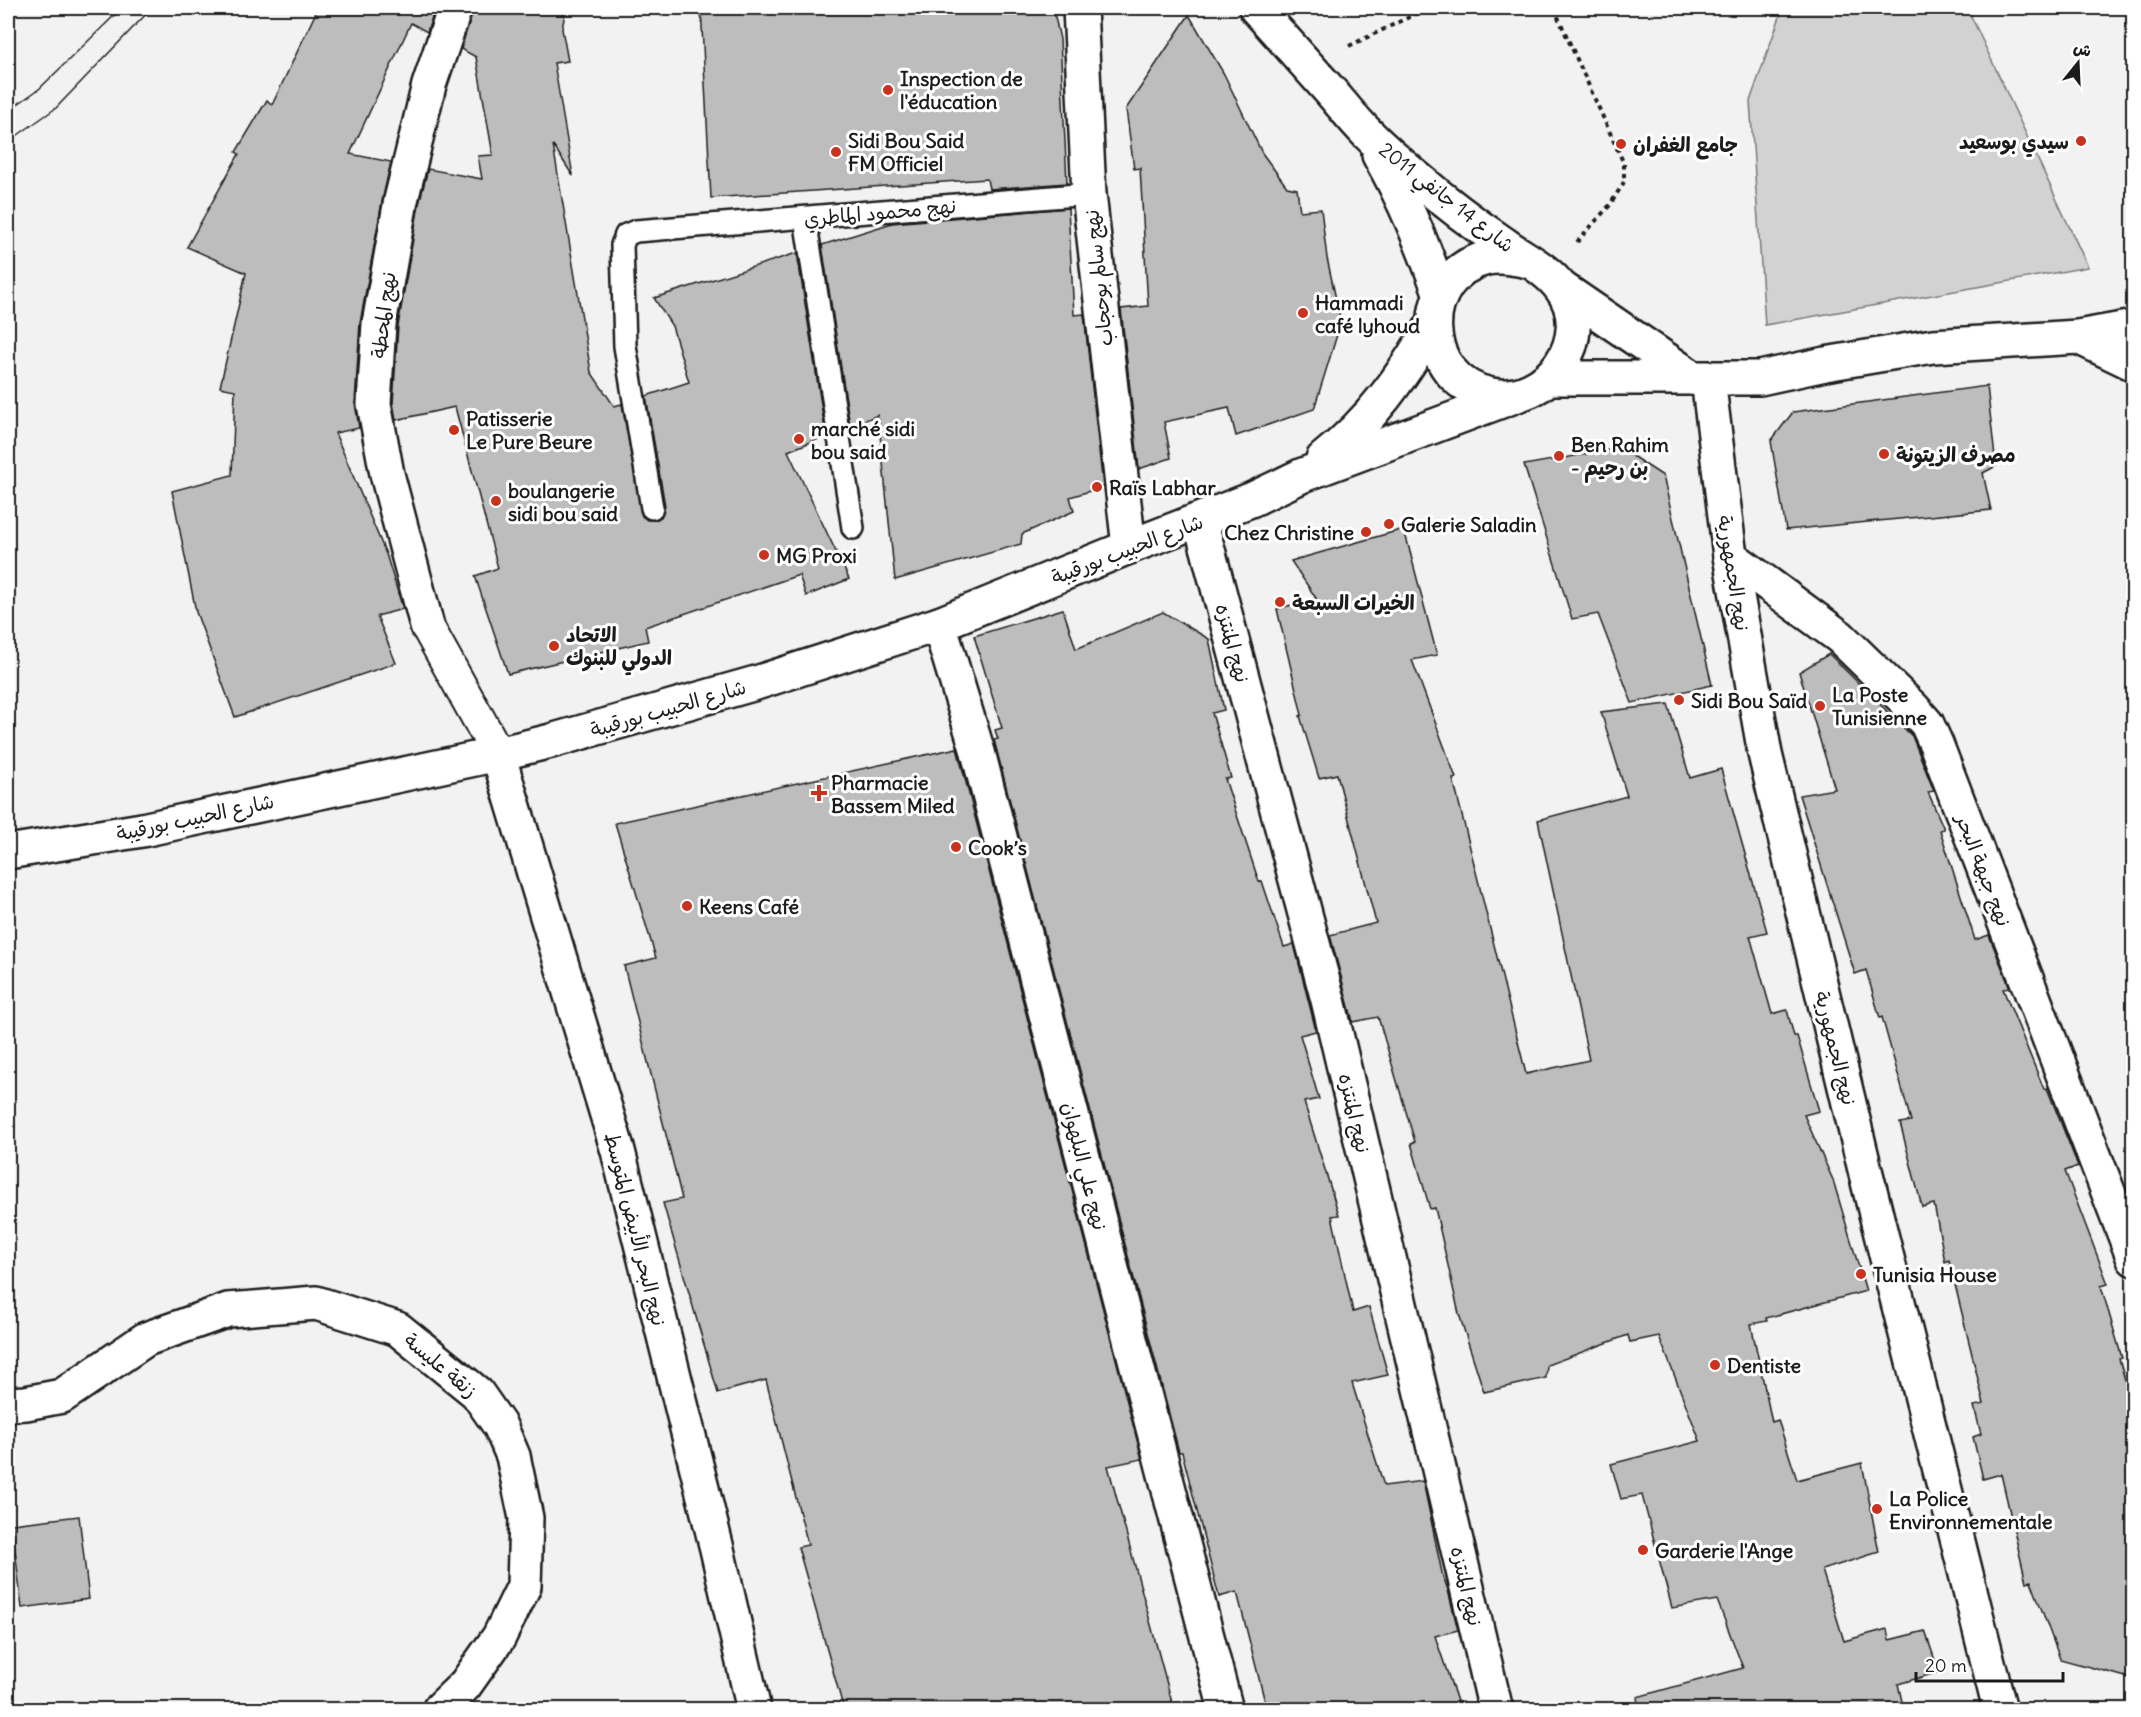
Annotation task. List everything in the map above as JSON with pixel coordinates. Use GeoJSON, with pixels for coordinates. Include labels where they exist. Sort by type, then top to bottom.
{"type":"FeatureCollection","features":[{"type":"Feature","properties":{"kind":"street","name":"نهج المحطة"},"geometry":{"type":"LineString","coordinates":[[427,626],[387,474],[374,404],[379,324],[400,200],[429,85],[455,8]]}},
{"type":"Feature","properties":{"kind":"street","name":"نهج سالم بوحجاب"},"geometry":{"type":"LineString","coordinates":[[1080,8],[1089,194],[1129,547]]}},
{"type":"Feature","properties":{"kind":"street","name":"شارع 14 جانفي 2011"},"geometry":{"type":"LineString","coordinates":[[1256,8],[1366,133],[1418,179],[1471,222],[1701,379]]}},
{"type":"Feature","properties":{"kind":"street","name":"شارع 14 جانفي 2011"},"geometry":{"type":"LineString","coordinates":[[1366,133],[1396,184],[1420,238],[1437,309]]}},
{"type":"Feature","properties":{"kind":"street"},"geometry":{"type":"LineString","coordinates":[[1508,257],[1546,275],[1571,308],[1574,326],[1570,346],[1563,363],[1550,378],[1534,389],[1517,395],[1492,395],[1468,387],[1449,370],[1437,348],[1437,309],[1453,278],[1469,266],[1488,258],[1508,257]]}},
{"type":"Feature","properties":{"kind":"street","name":"شارع الحبيب بورقيبة"},"geometry":{"type":"LineString","coordinates":[[1303,475],[1342,444],[1377,408],[1408,367],[1437,309]]}},
{"type":"Feature","properties":{"kind":"street"},"geometry":{"type":"LineString","coordinates":[[1550,378],[1760,378],[1825,364],[1933,346],[2078,338],[2133,327]]}},
{"type":"Feature","properties":{"kind":"street"},"geometry":{"type":"LineString","coordinates":[[2078,338],[2133,364]]}},
{"type":"Feature","properties":{"kind":"street","name":"نهج الجمهورية"},"geometry":{"type":"LineString","coordinates":[[1701,379],[1765,754],[1866,1174],[2000,1710]]}},
{"type":"Feature","properties":{"kind":"street","name":"شارع الحبيب بورقيبة"},"geometry":{"type":"LineString","coordinates":[[8,852],[142,830],[551,741],[756,682],[939,624],[1253,499],[1303,475],[1517,395]]}},
{"type":"Feature","properties":{"kind":"street","name":"نهج المنتزه"},"geometry":{"type":"LineString","coordinates":[[1200,520],[1328,1000],[1496,1710]]}},
{"type":"Feature","properties":{"kind":"street","name":"نهج جبهة البحر"},"geometry":{"type":"LineString","coordinates":[[1730,556],[1840,637],[1926,724],[1936,744],[2133,1259]]}},
{"type":"Feature","properties":{"kind":"street","name":"نهج علي البلهوان"},"geometry":{"type":"LineString","coordinates":[[939,624],[978,752],[1226,1710]]}},
{"type":"Feature","properties":{"kind":"street"},"geometry":{"type":"LineString","coordinates":[[427,626],[498,753]]}},
{"type":"Feature","properties":{"kind":"street","name":"نهج البحر الأبيض المتوسط"},"geometry":{"type":"LineString","coordinates":[[498,753],[618,1151],[717,1549],[754,1710]]}},
{"type":"Feature","properties":{"kind":"street","name":"زنقة عليسة"},"geometry":{"type":"LineString","coordinates":[[8,1404],[26,1404],[63,1396],[146,1339],[228,1310],[316,1304],[398,1329],[477,1392],[500,1426],[513,1456],[526,1518],[524,1586],[499,1637],[465,1685],[439,1710]]}},
{"type":"Feature","properties":{"kind":"lane","name":"نهج محمود الماطري"},"geometry":{"type":"LineString","coordinates":[[652,508],[625,346],[622,245],[626,235],[636,231],[1089,194]]}},
{"type":"Feature","properties":{"kind":"lane"},"geometry":{"type":"LineString","coordinates":[[805,218],[853,528]]}},
{"type":"Feature","properties":{"kind":"path"},"geometry":{"type":"LineString","coordinates":[[1308,66],[1428,8]]}},
{"type":"Feature","properties":{"kind":"path"},"geometry":{"type":"LineString","coordinates":[[1546,275],[1610,205],[1624,182],[1623,164],[1554,8]]}},
{"type":"Feature","properties":{"kind":"shaded area"},"geometry":{"type":"Polygon","coordinates":[[[1783,8],[1972,8],[1971,16],[2088,267],[1765,325],[1750,101],[1783,8]]]}},
{"type":"Feature","properties":{"kind":"building"},"geometry":{"type":"Polygon","coordinates":[[[318,8],[435,8],[427,32],[411,23],[350,154],[391,162],[360,323],[355,403],[359,428],[335,433],[386,554],[403,609],[377,616],[396,663],[235,717],[196,612],[172,491],[232,475],[235,390],[220,387],[246,273],[187,247],[239,154],[236,152],[267,100],[272,105],[318,8]]]}},
{"type":"Feature","properties":{"kind":"building"},"geometry":{"type":"Polygon","coordinates":[[[473,8],[566,8],[562,29],[568,61],[554,63],[573,176],[553,145],[591,372],[614,406],[622,404],[642,516],[647,520],[655,520],[661,517],[665,506],[646,396],[689,382],[672,326],[654,298],[797,253],[826,436],[788,451],[849,579],[806,596],[799,575],[645,627],[648,641],[508,674],[475,576],[498,568],[455,407],[396,420],[393,403],[398,326],[419,204],[428,169],[482,179],[478,156],[493,155],[476,57],[461,49],[473,8]]]}},
{"type":"Feature","properties":{"kind":"building","name":"Inspection de l'éducation"},"geometry":{"type":"Polygon","coordinates":[[[701,8],[1053,8],[1060,39],[1067,183],[989,189],[987,179],[711,198],[701,8]]]}},
{"type":"Feature","properties":{"kind":"building"},"geometry":{"type":"Polygon","coordinates":[[[1189,15],[1224,74],[1262,153],[1287,187],[1297,189],[1300,211],[1321,209],[1327,258],[1341,322],[1314,409],[1236,436],[1229,408],[1164,422],[1171,458],[1139,469],[1121,309],[1148,306],[1140,168],[1134,169],[1126,109],[1189,15]]]}},
{"type":"Feature","properties":{"kind":"building"},"geometry":{"type":"Polygon","coordinates":[[[1068,208],[1074,315],[1084,314],[1103,487],[1070,497],[1074,511],[1022,534],[1021,544],[895,580],[878,415],[850,426],[822,245],[892,223],[1068,208]]]}},
{"type":"Feature","properties":{"kind":"building","name":"مصرف الزيتونة"},"geometry":{"type":"Polygon","coordinates":[[[1987,386],[1996,466],[1983,473],[1991,510],[1786,530],[1771,441],[1793,412],[1987,386]]]}},
{"type":"Feature","properties":{"kind":"building"},"geometry":{"type":"Polygon","coordinates":[[[1620,448],[1663,476],[1712,685],[1632,703],[1598,614],[1572,619],[1524,465],[1620,448]]]}},
{"type":"Feature","properties":{"kind":"building"},"geometry":{"type":"Polygon","coordinates":[[[1404,529],[1437,655],[1412,660],[1456,778],[1453,779],[1526,1074],[1589,1060],[1538,820],[1627,796],[1601,712],[1668,704],[1690,778],[1721,769],[1767,932],[1750,936],[1772,1014],[1787,1010],[1794,1036],[1797,1036],[1819,1111],[1804,1115],[1833,1180],[1866,1291],[1751,1324],[1772,1422],[1778,1420],[1797,1480],[1862,1463],[1879,1552],[1822,1570],[1844,1641],[1887,1629],[1889,1640],[1925,1631],[1939,1672],[1898,1684],[1904,1710],[1639,1710],[1637,1697],[1743,1668],[1717,1600],[1672,1608],[1642,1495],[1621,1499],[1611,1464],[1700,1441],[1659,1336],[1630,1342],[1628,1335],[1547,1365],[1546,1378],[1484,1392],[1459,1314],[1435,1208],[1430,1209],[1411,1143],[1415,1142],[1378,1017],[1353,1022],[1330,935],[1376,923],[1337,774],[1319,778],[1300,716],[1302,715],[1277,609],[1316,598],[1291,561],[1404,529]]]}},
{"type":"Feature","properties":{"kind":"building"},"geometry":{"type":"Polygon","coordinates":[[[1063,609],[1076,649],[1163,612],[1209,639],[1224,710],[1212,713],[1231,778],[1225,779],[1259,882],[1262,881],[1284,947],[1294,944],[1316,1031],[1300,1035],[1319,1099],[1304,1102],[1339,1215],[1332,1216],[1353,1312],[1369,1307],[1388,1375],[1352,1383],[1384,1486],[1423,1481],[1442,1573],[1458,1630],[1435,1636],[1460,1710],[1267,1710],[1237,1592],[1219,1597],[1182,1452],[1179,1452],[994,740],[998,739],[995,730],[1002,728],[974,636],[1063,609]]]}},
{"type":"Feature","properties":{"kind":"building"},"geometry":{"type":"Polygon","coordinates":[[[1829,654],[1912,736],[1934,791],[1928,792],[1944,829],[1940,830],[1975,940],[1989,935],[2010,988],[2003,989],[2044,1089],[2047,1088],[2078,1166],[2065,1171],[2108,1284],[2101,1286],[2122,1358],[2119,1359],[2133,1408],[2133,1679],[2060,1659],[2031,1581],[2026,1582],[2001,1474],[1983,1479],[1973,1437],[1981,1434],[1974,1406],[1984,1404],[1949,1260],[1945,1262],[1934,1204],[1922,1207],[1900,1123],[1911,1121],[1882,1017],[1880,1018],[1866,970],[1855,974],[1799,795],[1835,789],[1799,672],[1829,654]]]}},
{"type":"Feature","properties":{"kind":"building"},"geometry":{"type":"Polygon","coordinates":[[[957,748],[1142,1459],[1108,1466],[1174,1710],[844,1710],[798,1547],[808,1545],[766,1380],[718,1393],[663,1203],[682,1199],[624,966],[656,958],[615,823],[957,748]]]}},
{"type":"Feature","properties":{"kind":"building"},"geometry":{"type":"Polygon","coordinates":[[[79,1516],[89,1599],[22,1608],[12,1524],[79,1516]]]}},
{"type":"Feature","properties":{"kind":"tram line"},"geometry":{"type":"LineString","coordinates":[[8,111],[39,89],[122,8]]}},
{"type":"Feature","properties":{"kind":"tram line"},"geometry":{"type":"LineString","coordinates":[[8,142],[56,108],[152,8]]}},
{"type":"Feature","properties":{"kind":"place","name":"Inspection de l'éducation"},"geometry":{"type":"Point","coordinates":[888,90]}},
{"type":"Feature","properties":{"kind":"place","name":"سيدي بوسعيد"},"geometry":{"type":"Point","coordinates":[2081,141]}},
{"type":"Feature","properties":{"kind":"place","name":"جامع الغفران"},"geometry":{"type":"Point","coordinates":[1621,144]}},
{"type":"Feature","properties":{"kind":"place","name":"Sidi Bou Said FM Officiel"},"geometry":{"type":"Point","coordinates":[836,152]}},
{"type":"Feature","properties":{"kind":"place","name":"Hammadi café lyhoud"},"geometry":{"type":"Point","coordinates":[1303,313]}},
{"type":"Feature","properties":{"kind":"place","name":"Patisserie Le Pure Beure"},"geometry":{"type":"Point","coordinates":[454,430]}},
{"type":"Feature","properties":{"kind":"place","name":"marché sidi bou said"},"geometry":{"type":"Point","coordinates":[799,439]}},
{"type":"Feature","properties":{"kind":"place","name":"مصرف الزيتونة"},"geometry":{"type":"Point","coordinates":[1884,454]}},
{"type":"Feature","properties":{"kind":"place","name":"Ben Rahim - بن رحيم"},"geometry":{"type":"Point","coordinates":[1559,456]}},
{"type":"Feature","properties":{"kind":"place","name":"Raïs Labhar"},"geometry":{"type":"Point","coordinates":[1097,487]}},
{"type":"Feature","properties":{"kind":"place","name":"boulangerie sidi bou said"},"geometry":{"type":"Point","coordinates":[496,501]}},
{"type":"Feature","properties":{"kind":"place","name":"Galerie Saladin"},"geometry":{"type":"Point","coordinates":[1389,524]}},
{"type":"Feature","properties":{"kind":"place","name":"Chez Christine"},"geometry":{"type":"Point","coordinates":[1366,532]}},
{"type":"Feature","properties":{"kind":"place","name":"MG Proxi"},"geometry":{"type":"Point","coordinates":[764,555]}},
{"type":"Feature","properties":{"kind":"place","name":"الخيرات السبعة"},"geometry":{"type":"Point","coordinates":[1280,602]}},
{"type":"Feature","properties":{"kind":"place","name":"الاتحاد الدولي للبنوك"},"geometry":{"type":"Point","coordinates":[554,646]}},
{"type":"Feature","properties":{"kind":"place","name":"Sidi Bou Saïd"},"geometry":{"type":"Point","coordinates":[1679,700]}},
{"type":"Feature","properties":{"kind":"place","name":"La Poste Tunisienne"},"geometry":{"type":"Point","coordinates":[1820,706]}},
{"type":"Feature","properties":{"kind":"place","name":"Pharmacie Bassem Miled"},"geometry":{"type":"Point","coordinates":[819,793]}},
{"type":"Feature","properties":{"kind":"place","name":"Cook’s"},"geometry":{"type":"Point","coordinates":[956,847]}},
{"type":"Feature","properties":{"kind":"place","name":"Keens Café"},"geometry":{"type":"Point","coordinates":[687,906]}},
{"type":"Feature","properties":{"kind":"place","name":"Tunisia House"},"geometry":{"type":"Point","coordinates":[1861,1274]}},
{"type":"Feature","properties":{"kind":"place","name":"Dentiste"},"geometry":{"type":"Point","coordinates":[1715,1365]}},
{"type":"Feature","properties":{"kind":"place","name":"La Police Environnementale"},"geometry":{"type":"Point","coordinates":[1877,1509]}},
{"type":"Feature","properties":{"kind":"place","name":"Garderie l'Ange"},"geometry":{"type":"Point","coordinates":[1643,1550]}}]}
